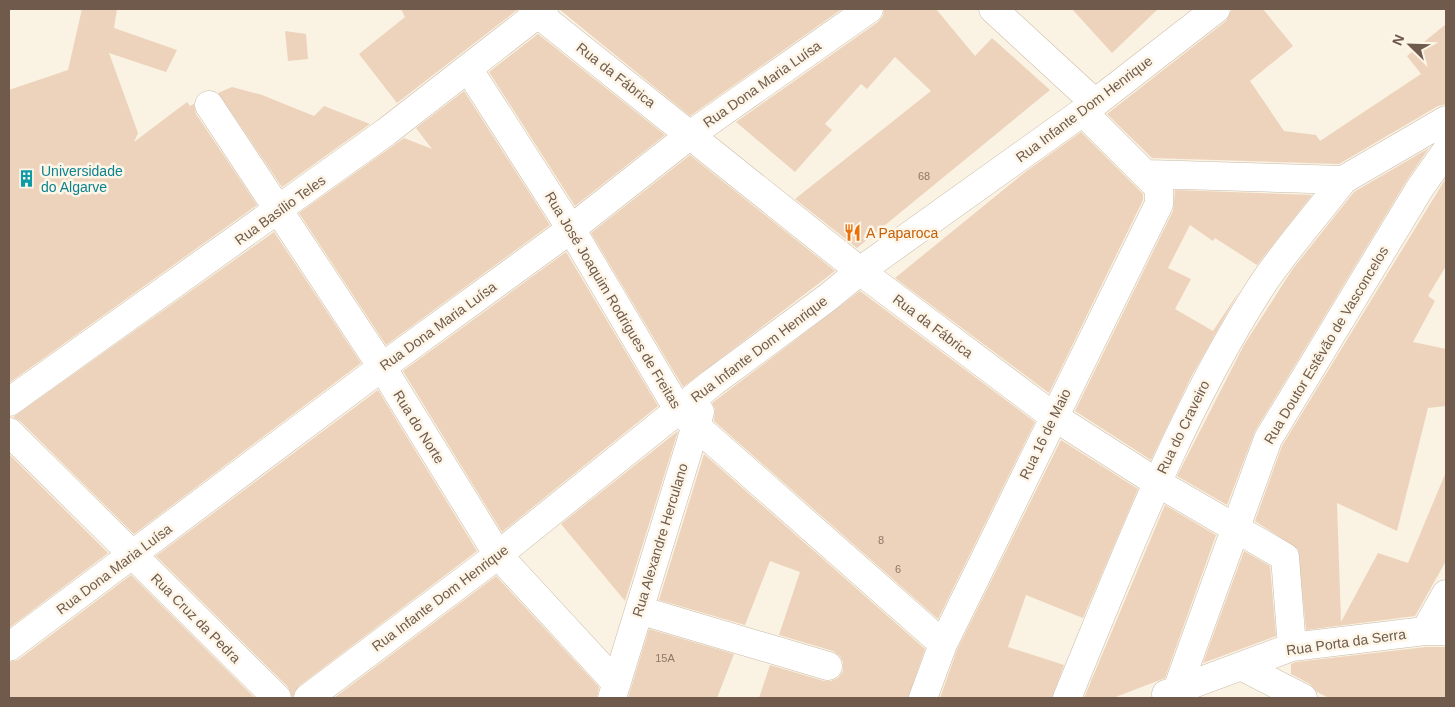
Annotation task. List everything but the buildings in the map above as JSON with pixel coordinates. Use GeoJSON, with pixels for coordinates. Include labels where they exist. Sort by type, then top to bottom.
{"type":"FeatureCollection","features":[{"type":"Feature","properties":{"kind":"street","name":"Rua Dona Maria Luísa"},"geometry":{"type":"LineString","coordinates":[[9,647],[382,367],[572,229],[690,135],[869,9]]}},
{"type":"Feature","properties":{"kind":"street","name":"Rua 16 de Maio"},"geometry":{"type":"LineString","coordinates":[[923,698],[943,644],[1053,416],[1159,204],[1159,188],[1148,174],[1089,107],[993,9]]}},
{"type":"Feature","properties":{"kind":"street","name":"Rua Infante Dom Henrique"},"geometry":{"type":"LineString","coordinates":[[308,698],[498,555],[686,419],[712,383],[827,298],[860,271],[1089,107],[1216,9]]}},
{"type":"Feature","properties":{"kind":"street","name":"Rua da Fábrica"},"geometry":{"type":"LineString","coordinates":[[538,10],[860,271],[1053,416],[1156,482],[1285,557],[1292,647]]}},
{"type":"Feature","properties":{"kind":"street","name":"Rua Basílio Teles"},"geometry":{"type":"LineString","coordinates":[[9,402],[278,212],[469,70],[538,10]]}},
{"type":"Feature","properties":{"kind":"street","name":"Rua José Joaquim Rodrigues de Freitas"},"geometry":{"type":"LineString","coordinates":[[469,70],[572,229],[686,419],[943,644]]}},
{"type":"Feature","properties":{"kind":"street","name":"Rua do Norte"},"geometry":{"type":"LineString","coordinates":[[209,105],[382,367],[498,555],[614,691]]}},
{"type":"Feature","properties":{"kind":"street"},"geometry":{"type":"LineString","coordinates":[[1148,174],[1343,180],[1446,120]]}},
{"type":"Feature","properties":{"kind":"street","name":"Rua Doutor Estêvão de Vasconcelos"},"geometry":{"type":"LineString","coordinates":[[1168,696],[1235,529],[1268,439],[1420,188],[1446,151]]}},
{"type":"Feature","properties":{"kind":"street","name":"Rua do Craveiro"},"geometry":{"type":"LineString","coordinates":[[1066,698],[1156,482],[1200,390],[1261,287],[1343,180]]}},
{"type":"Feature","properties":{"kind":"street","name":"Rua Alexandre Herculano"},"geometry":{"type":"LineString","coordinates":[[614,691],[639,610],[686,419]]}},
{"type":"Feature","properties":{"kind":"street","name":"Rua Cruz da Pedra"},"geometry":{"type":"LineString","coordinates":[[9,432],[277,698]]}},
{"type":"Feature","properties":{"kind":"street"},"geometry":{"type":"LineString","coordinates":[[1436,631],[1446,594]]}},
{"type":"Feature","properties":{"kind":"street"},"geometry":{"type":"LineString","coordinates":[[639,610],[828,666]]}},
{"type":"Feature","properties":{"kind":"street","name":"Rua Porta da Serra"},"geometry":{"type":"LineString","coordinates":[[1168,696],[1292,647],[1436,631]]}},
{"type":"Feature","properties":{"kind":"street"},"geometry":{"type":"LineString","coordinates":[[1241,666],[1288,695]]}},
{"type":"Feature","properties":{"kind":"place","name":"Universidade do Algarve"},"geometry":{"type":"Point","coordinates":[27,179]}},
{"type":"Feature","properties":{"kind":"place","name":"A Paparoca"},"geometry":{"type":"Point","coordinates":[852,233]}}]}
